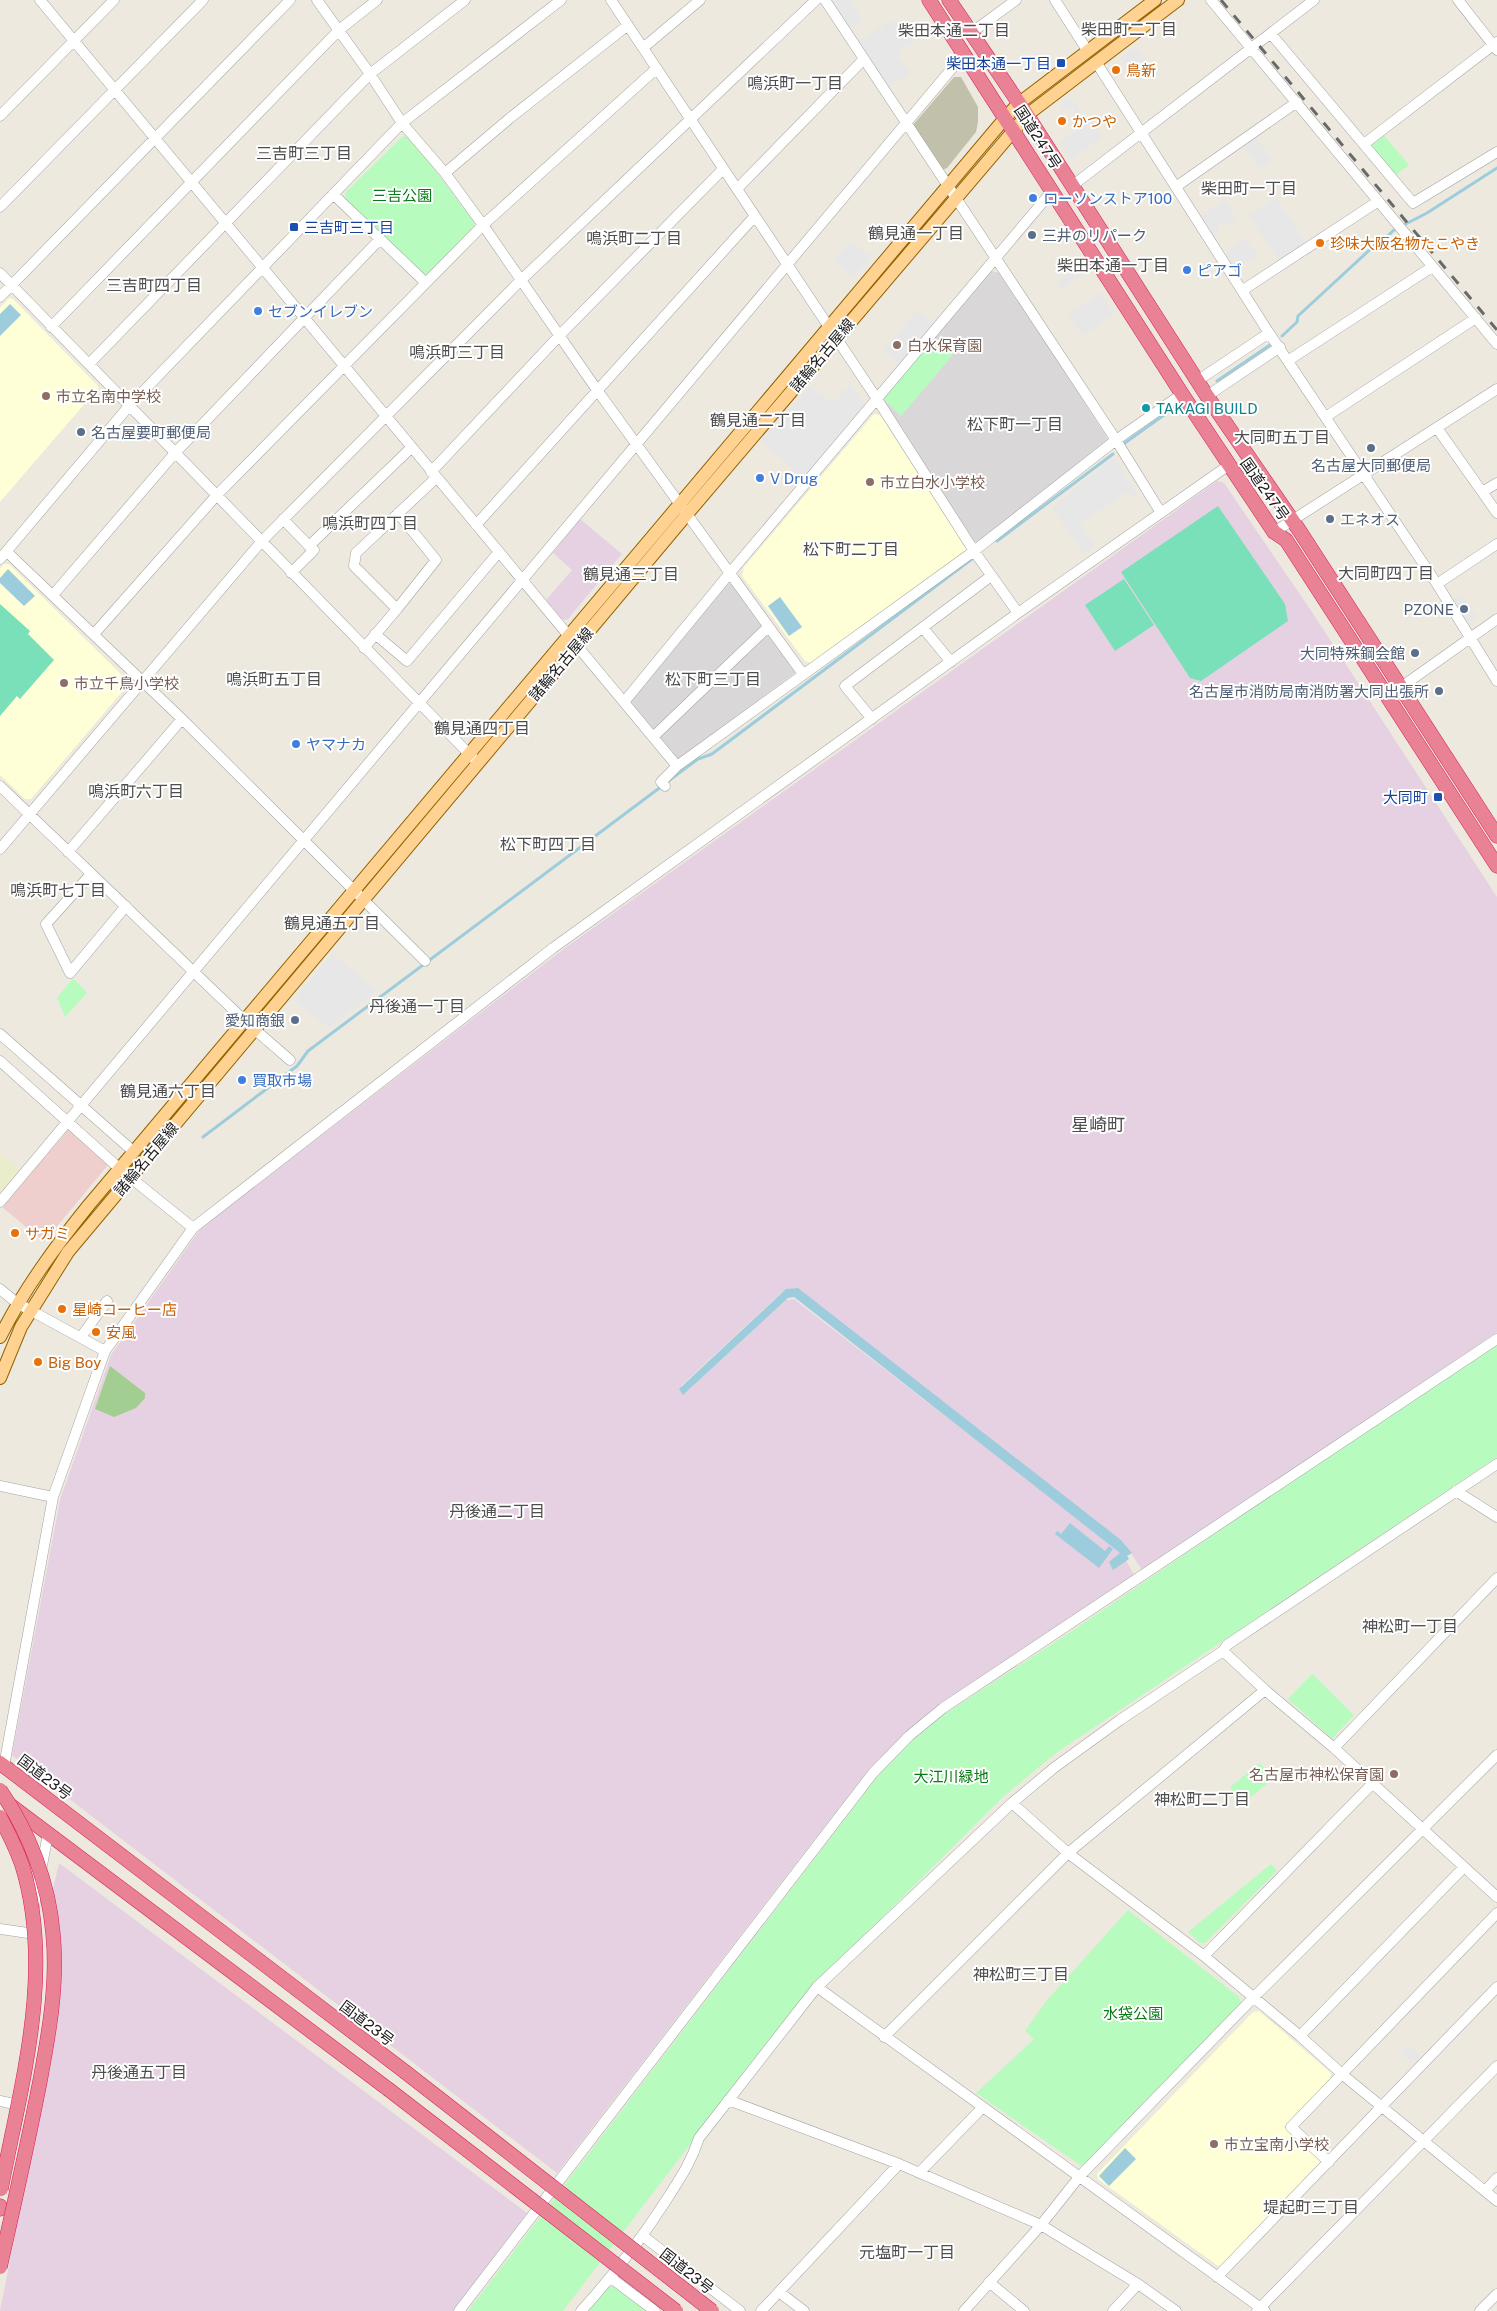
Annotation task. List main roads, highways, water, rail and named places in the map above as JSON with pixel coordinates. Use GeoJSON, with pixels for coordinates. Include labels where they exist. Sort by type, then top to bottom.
{"type":"FeatureCollection","features":[{"type":"Feature","properties":{"kind":"highway","name":"国道247号"},"geometry":{"type":"LineString","coordinates":[[929,0],[1015,130],[1182,394],[1274,532],[1286,540],[1497,866]]}},
{"type":"Feature","properties":{"kind":"highway","name":"国道247号"},"geometry":{"type":"LineString","coordinates":[[949,0],[1072,186],[1197,381],[1292,520],[1494,827]]}},
{"type":"Feature","properties":{"kind":"highway","name":"国道23号"},"geometry":{"type":"LineString","coordinates":[[2,1764],[404,2071],[712,2311]]}},
{"type":"Feature","properties":{"kind":"highway"},"geometry":{"type":"LineString","coordinates":[[0,1790],[24,1830],[37,1863],[50,1909],[54,1957],[51,2013],[46,2050],[0,2267]]}},
{"type":"Feature","properties":{"kind":"highway"},"geometry":{"type":"LineString","coordinates":[[0,1798],[388,2088],[676,2311]]}},
{"type":"Feature","properties":{"kind":"highway"},"geometry":{"type":"LineString","coordinates":[[0,1817],[22,1866],[29,1894],[35,1962],[33,2013],[28,2048],[0,2193]]}},
{"type":"Feature","properties":{"kind":"main road","name":"諸輪名古屋線"},"geometry":{"type":"LineString","coordinates":[[0,1378],[21,1327],[68,1252],[131,1177],[250,1025],[358,896],[473,759],[576,646],[1015,130],[1022,110],[1087,50],[1155,0]]}},
{"type":"Feature","properties":{"kind":"main road","name":"諸輪名古屋線"},"geometry":{"type":"LineString","coordinates":[[473,759],[567,635],[1006,117],[1022,110],[1096,62],[1178,0]]}},
{"type":"Feature","properties":{"kind":"main road","name":"諸輪名古屋線"},"geometry":{"type":"LineString","coordinates":[[0,1337],[17,1303],[54,1248],[134,1152],[250,1025]]}},
{"type":"Feature","properties":{"kind":"water"},"geometry":{"type":"Polygon","coordinates":[[[10,304],[21,315],[0,336],[0,314],[10,304]]]}},
{"type":"Feature","properties":{"kind":"water"},"geometry":{"type":"Polygon","coordinates":[[[8,569],[35,596],[24,606],[0,583],[0,578],[8,569]]]}},
{"type":"Feature","properties":{"kind":"water"},"geometry":{"type":"Polygon","coordinates":[[[780,597],[802,627],[789,636],[768,606],[780,597]]]}},
{"type":"Feature","properties":{"kind":"water"},"geometry":{"type":"Polygon","coordinates":[[[798,1288],[1121,1540],[1132,1553],[1127,1556],[1129,1559],[1113,1570],[1109,1562],[1120,1553],[794,1297],[788,1298],[683,1395],[679,1389],[786,1289],[798,1288]]]}},
{"type":"Feature","properties":{"kind":"water"},"geometry":{"type":"Polygon","coordinates":[[[1070,1523],[1105,1551],[1109,1546],[1113,1549],[1099,1568],[1055,1534],[1057,1531],[1061,1534],[1070,1523]]]}},
{"type":"Feature","properties":{"kind":"water"},"geometry":{"type":"Polygon","coordinates":[[[1125,2148],[1136,2159],[1109,2186],[1099,2176],[1125,2148]]]}},
{"type":"Feature","properties":{"kind":"waterway"},"geometry":{"type":"LineString","coordinates":[[1282,336],[1297,322],[1298,316],[1376,244],[1394,230],[1427,213],[1497,168]]}},
{"type":"Feature","properties":{"kind":"waterway"},"geometry":{"type":"LineString","coordinates":[[1217,381],[1270,345]]}},
{"type":"Feature","properties":{"kind":"waterway"},"geometry":{"type":"LineString","coordinates":[[1122,445],[1178,405]]}},
{"type":"Feature","properties":{"kind":"waterway"},"geometry":{"type":"LineString","coordinates":[[997,541],[1113,454]]}},
{"type":"Feature","properties":{"kind":"waterway"},"geometry":{"type":"LineString","coordinates":[[667,782],[698,759],[712,754],[972,559]]}},
{"type":"Feature","properties":{"kind":"waterway"},"geometry":{"type":"LineString","coordinates":[[203,1137],[297,1066],[308,1051],[662,786]]}},
{"type":"Feature","properties":{"kind":"railway"},"geometry":{"type":"LineString","coordinates":[[1221,0],[1497,330]]}},
{"type":"Feature","properties":{"kind":"place","name":"柴田本通一丁目"},"geometry":{"type":"Point","coordinates":[1061,63]}},
{"type":"Feature","properties":{"kind":"place","name":"鳥新"},"geometry":{"type":"Point","coordinates":[1116,70]}},
{"type":"Feature","properties":{"kind":"place","name":"かつや"},"geometry":{"type":"Point","coordinates":[1062,121]}},
{"type":"Feature","properties":{"kind":"place","name":"ローソンストア100"},"geometry":{"type":"Point","coordinates":[1033,198]}},
{"type":"Feature","properties":{"kind":"place","name":"三吉町三丁目"},"geometry":{"type":"Point","coordinates":[294,227]}},
{"type":"Feature","properties":{"kind":"place","name":"三井のリパーク"},"geometry":{"type":"Point","coordinates":[1032,235]}},
{"type":"Feature","properties":{"kind":"place","name":"珍味大阪名物たこやき"},"geometry":{"type":"Point","coordinates":[1320,243]}},
{"type":"Feature","properties":{"kind":"place","name":"ピアゴ"},"geometry":{"type":"Point","coordinates":[1187,270]}},
{"type":"Feature","properties":{"kind":"place","name":"セブンイレブン"},"geometry":{"type":"Point","coordinates":[258,311]}},
{"type":"Feature","properties":{"kind":"place","name":"白水保育園"},"geometry":{"type":"Point","coordinates":[897,345]}},
{"type":"Feature","properties":{"kind":"place","name":"市立名南中学校"},"geometry":{"type":"Point","coordinates":[46,396]}},
{"type":"Feature","properties":{"kind":"place","name":"TAKAGI BUILD"},"geometry":{"type":"Point","coordinates":[1146,408]}},
{"type":"Feature","properties":{"kind":"place","name":"名古屋要町郵便局"},"geometry":{"type":"Point","coordinates":[81,432]}},
{"type":"Feature","properties":{"kind":"place","name":"名古屋大同郵便局"},"geometry":{"type":"Point","coordinates":[1371,448]}},
{"type":"Feature","properties":{"kind":"place","name":"V Drug"},"geometry":{"type":"Point","coordinates":[760,478]}},
{"type":"Feature","properties":{"kind":"place","name":"市立白水小学校"},"geometry":{"type":"Point","coordinates":[870,482]}},
{"type":"Feature","properties":{"kind":"place","name":"エネオス"},"geometry":{"type":"Point","coordinates":[1330,519]}},
{"type":"Feature","properties":{"kind":"place","name":"PZONE"},"geometry":{"type":"Point","coordinates":[1464,609]}},
{"type":"Feature","properties":{"kind":"place","name":"大同特殊鋼会館"},"geometry":{"type":"Point","coordinates":[1415,653]}},
{"type":"Feature","properties":{"kind":"place","name":"市立千鳥小学校"},"geometry":{"type":"Point","coordinates":[64,683]}},
{"type":"Feature","properties":{"kind":"place","name":"名古屋市消防局南消防署大同出張所"},"geometry":{"type":"Point","coordinates":[1439,691]}},
{"type":"Feature","properties":{"kind":"place","name":"ヤマナカ"},"geometry":{"type":"Point","coordinates":[296,744]}},
{"type":"Feature","properties":{"kind":"place","name":"大同町"},"geometry":{"type":"Point","coordinates":[1438,797]}},
{"type":"Feature","properties":{"kind":"place","name":"愛知商銀"},"geometry":{"type":"Point","coordinates":[295,1020]}},
{"type":"Feature","properties":{"kind":"place","name":"買取市場"},"geometry":{"type":"Point","coordinates":[242,1080]}},
{"type":"Feature","properties":{"kind":"place","name":"サガミ"},"geometry":{"type":"Point","coordinates":[15,1233]}},
{"type":"Feature","properties":{"kind":"place","name":"星崎コーヒー店"},"geometry":{"type":"Point","coordinates":[62,1309]}},
{"type":"Feature","properties":{"kind":"place","name":"安風"},"geometry":{"type":"Point","coordinates":[96,1332]}},
{"type":"Feature","properties":{"kind":"place","name":"Big Boy"},"geometry":{"type":"Point","coordinates":[38,1362]}},
{"type":"Feature","properties":{"kind":"place","name":"名古屋市神松保育園"},"geometry":{"type":"Point","coordinates":[1394,1774]}},
{"type":"Feature","properties":{"kind":"place","name":"市立宝南小学校"},"geometry":{"type":"Point","coordinates":[1214,2144]}},
{"type":"Feature","properties":{"kind":"district","name":"柴田町二丁目"},"geometry":{"type":"Point","coordinates":[1129,29]}},
{"type":"Feature","properties":{"kind":"district","name":"柴田本通二丁目"},"geometry":{"type":"Point","coordinates":[954,30]}},
{"type":"Feature","properties":{"kind":"district","name":"鳴浜町一丁目"},"geometry":{"type":"Point","coordinates":[795,83]}},
{"type":"Feature","properties":{"kind":"district","name":"三吉町三丁目"},"geometry":{"type":"Point","coordinates":[304,153]}},
{"type":"Feature","properties":{"kind":"district","name":"柴田町一丁目"},"geometry":{"type":"Point","coordinates":[1249,188]}},
{"type":"Feature","properties":{"kind":"district","name":"鶴見通一丁目"},"geometry":{"type":"Point","coordinates":[916,233]}},
{"type":"Feature","properties":{"kind":"district","name":"鳴浜町二丁目"},"geometry":{"type":"Point","coordinates":[634,238]}},
{"type":"Feature","properties":{"kind":"district","name":"柴田本通一丁目"},"geometry":{"type":"Point","coordinates":[1113,265]}},
{"type":"Feature","properties":{"kind":"district","name":"三吉町四丁目"},"geometry":{"type":"Point","coordinates":[154,285]}},
{"type":"Feature","properties":{"kind":"district","name":"鳴浜町三丁目"},"geometry":{"type":"Point","coordinates":[457,352]}},
{"type":"Feature","properties":{"kind":"district","name":"鶴見通二丁目"},"geometry":{"type":"Point","coordinates":[758,420]}},
{"type":"Feature","properties":{"kind":"district","name":"松下町一丁目"},"geometry":{"type":"Point","coordinates":[1015,424]}},
{"type":"Feature","properties":{"kind":"district","name":"大同町五丁目"},"geometry":{"type":"Point","coordinates":[1282,437]}},
{"type":"Feature","properties":{"kind":"district","name":"鳴浜町四丁目"},"geometry":{"type":"Point","coordinates":[370,523]}},
{"type":"Feature","properties":{"kind":"district","name":"松下町二丁目"},"geometry":{"type":"Point","coordinates":[851,549]}},
{"type":"Feature","properties":{"kind":"district","name":"大同町四丁目"},"geometry":{"type":"Point","coordinates":[1386,573]}},
{"type":"Feature","properties":{"kind":"district","name":"鶴見通三丁目"},"geometry":{"type":"Point","coordinates":[631,574]}},
{"type":"Feature","properties":{"kind":"district","name":"鳴浜町五丁目"},"geometry":{"type":"Point","coordinates":[274,679]}},
{"type":"Feature","properties":{"kind":"district","name":"松下町三丁目"},"geometry":{"type":"Point","coordinates":[713,679]}},
{"type":"Feature","properties":{"kind":"district","name":"鶴見通四丁目"},"geometry":{"type":"Point","coordinates":[482,728]}},
{"type":"Feature","properties":{"kind":"district","name":"鳴浜町六丁目"},"geometry":{"type":"Point","coordinates":[136,791]}},
{"type":"Feature","properties":{"kind":"district","name":"松下町四丁目"},"geometry":{"type":"Point","coordinates":[548,844]}},
{"type":"Feature","properties":{"kind":"district","name":"鳴浜町七丁目"},"geometry":{"type":"Point","coordinates":[58,890]}},
{"type":"Feature","properties":{"kind":"district","name":"鶴見通五丁目"},"geometry":{"type":"Point","coordinates":[332,923]}},
{"type":"Feature","properties":{"kind":"district","name":"丹後通一丁目"},"geometry":{"type":"Point","coordinates":[417,1006]}},
{"type":"Feature","properties":{"kind":"district","name":"鶴見通六丁目"},"geometry":{"type":"Point","coordinates":[168,1091]}},
{"type":"Feature","properties":{"kind":"district","name":"星崎町"},"geometry":{"type":"Point","coordinates":[1098,1124]}},
{"type":"Feature","properties":{"kind":"district","name":"丹後通二丁目"},"geometry":{"type":"Point","coordinates":[497,1511]}},
{"type":"Feature","properties":{"kind":"district","name":"神松町一丁目"},"geometry":{"type":"Point","coordinates":[1410,1626]}},
{"type":"Feature","properties":{"kind":"district","name":"神松町二丁目"},"geometry":{"type":"Point","coordinates":[1202,1799]}},
{"type":"Feature","properties":{"kind":"district","name":"神松町三丁目"},"geometry":{"type":"Point","coordinates":[1021,1974]}},
{"type":"Feature","properties":{"kind":"district","name":"丹後通五丁目"},"geometry":{"type":"Point","coordinates":[139,2072]}},
{"type":"Feature","properties":{"kind":"district","name":"堤起町三丁目"},"geometry":{"type":"Point","coordinates":[1311,2207]}},
{"type":"Feature","properties":{"kind":"district","name":"元塩町一丁目"},"geometry":{"type":"Point","coordinates":[907,2252]}},
{"type":"Feature","properties":{"kind":"park label","name":"三吉公園"},"geometry":{"type":"Point","coordinates":[402,195]}},
{"type":"Feature","properties":{"kind":"park label","name":"大江川緑地"},"geometry":{"type":"Point","coordinates":[951,1776]}},
{"type":"Feature","properties":{"kind":"park label","name":"水袋公園"},"geometry":{"type":"Point","coordinates":[1133,2013]}}]}
